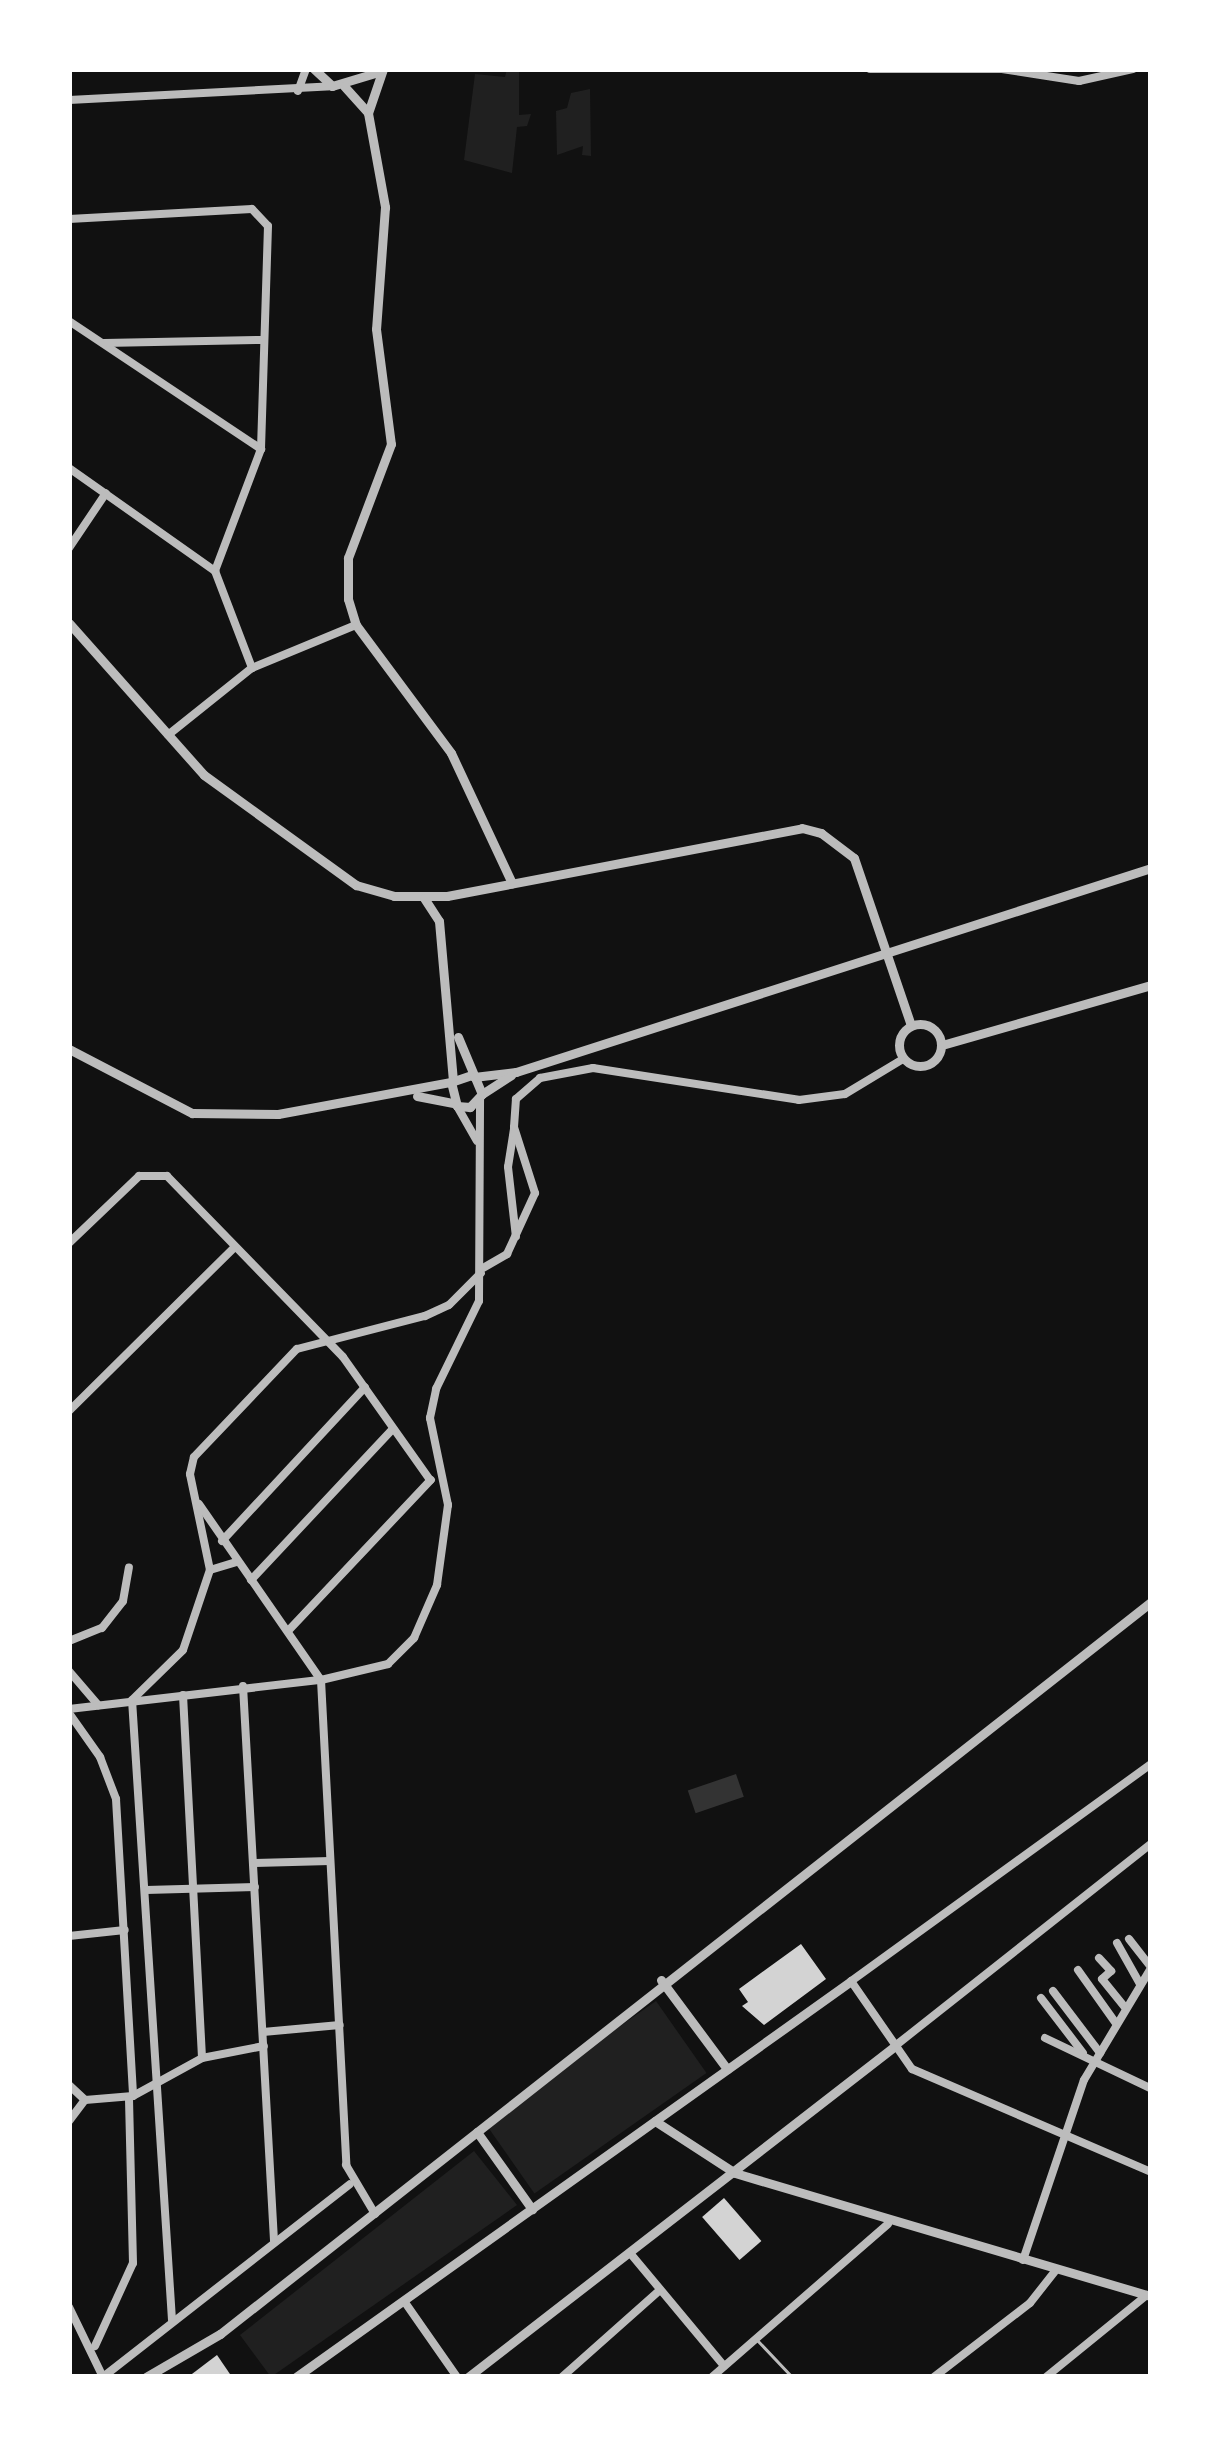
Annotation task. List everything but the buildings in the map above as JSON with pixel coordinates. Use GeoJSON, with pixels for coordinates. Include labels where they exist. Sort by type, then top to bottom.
{"type":"FeatureCollection","features":[{"type":"Feature","properties":{"kind":"street"},"geometry":{"type":"LineString","coordinates":[[297,93],[310,69],[368,113]]}},
{"type":"Feature","properties":{"kind":"street"},"geometry":{"type":"LineString","coordinates":[[870,69],[1002,69],[1079,81],[1133,69]]}},
{"type":"Feature","properties":{"kind":"street"},"geometry":{"type":"LineString","coordinates":[[69,100],[297,93],[338,86],[382,70]]}},
{"type":"Feature","properties":{"kind":"street"},"geometry":{"type":"LineString","coordinates":[[382,70],[368,113],[385,207],[376,329],[391,445],[345,577],[356,625],[451,753],[512,883]]}},
{"type":"Feature","properties":{"kind":"street"},"geometry":{"type":"LineString","coordinates":[[69,219],[252,209],[263,217],[261,448],[215,572]]}},
{"type":"Feature","properties":{"kind":"street"},"geometry":{"type":"LineString","coordinates":[[69,320],[261,448]]}},
{"type":"Feature","properties":{"kind":"street"},"geometry":{"type":"LineString","coordinates":[[103,343],[262,340]]}},
{"type":"Feature","properties":{"kind":"street"},"geometry":{"type":"LineString","coordinates":[[69,468],[215,572],[252,668]]}},
{"type":"Feature","properties":{"kind":"street"},"geometry":{"type":"LineString","coordinates":[[69,548],[106,493]]}},
{"type":"Feature","properties":{"kind":"street"},"geometry":{"type":"LineString","coordinates":[[69,623],[204,775],[356,884],[424,898],[447,896],[802,828],[821,833],[854,858],[911,1025]]}},
{"type":"Feature","properties":{"kind":"street"},"geometry":{"type":"LineString","coordinates":[[166,736],[252,668],[356,625]]}},
{"type":"Feature","properties":{"kind":"street"},"geometry":{"type":"LineString","coordinates":[[69,1049],[192,1113],[278,1114],[411,1095],[472,1076],[516,1072],[1151,868]]}},
{"type":"Feature","properties":{"kind":"street"},"geometry":{"type":"LineString","coordinates":[[439,921],[447,896]]}},
{"type":"Feature","properties":{"kind":"street"},"geometry":{"type":"LineString","coordinates":[[424,898],[439,921],[454,1027],[455,1104],[479,1144]]}},
{"type":"Feature","properties":{"kind":"street"},"geometry":{"type":"LineString","coordinates":[[903,1059],[922,1067],[942,1045],[1151,985]]}},
{"type":"Feature","properties":{"kind":"street"},"geometry":{"type":"LineString","coordinates":[[911,1025],[934,1029],[942,1045]]}},
{"type":"Feature","properties":{"kind":"street"},"geometry":{"type":"LineString","coordinates":[[903,1059],[901,1034],[911,1025]]}},
{"type":"Feature","properties":{"kind":"street"},"geometry":{"type":"LineString","coordinates":[[94,2347],[133,2264],[125,1930],[116,1799],[100,1757],[69,1711],[321,1680],[388,1664],[414,1638],[437,1585],[448,1505],[430,1418],[436,1389],[479,1301],[482,1271],[481,1096],[454,1027]]}},
{"type":"Feature","properties":{"kind":"street"},"geometry":{"type":"LineString","coordinates":[[516,1237],[508,1166],[516,1099],[540,1078],[593,1068],[799,1100],[845,1094],[903,1059]]}},
{"type":"Feature","properties":{"kind":"street"},"geometry":{"type":"LineString","coordinates":[[411,1095],[455,1104],[481,1096],[516,1072]]}},
{"type":"Feature","properties":{"kind":"street"},"geometry":{"type":"LineString","coordinates":[[172,2320],[132,1700],[183,1650],[210,1570],[190,1474],[206,1442],[297,1349],[325,1338],[424,1316],[449,1305],[482,1271],[507,1254],[535,1192],[514,1127]]}},
{"type":"Feature","properties":{"kind":"street"},"geometry":{"type":"LineString","coordinates":[[69,1243],[139,1176],[166,1176],[325,1338],[430,1480]]}},
{"type":"Feature","properties":{"kind":"street"},"geometry":{"type":"LineString","coordinates":[[69,1411],[235,1247]]}},
{"type":"Feature","properties":{"kind":"street"},"geometry":{"type":"LineString","coordinates":[[222,1541],[365,1387]]}},
{"type":"Feature","properties":{"kind":"street"},"geometry":{"type":"LineString","coordinates":[[250,1580],[392,1430]]}},
{"type":"Feature","properties":{"kind":"street"},"geometry":{"type":"LineString","coordinates":[[288,1631],[440,1474]]}},
{"type":"Feature","properties":{"kind":"street"},"geometry":{"type":"LineString","coordinates":[[194,1497],[321,1680],[350,2184],[374,2214]]}},
{"type":"Feature","properties":{"kind":"street"},"geometry":{"type":"LineString","coordinates":[[210,1570],[238,1562]]}},
{"type":"Feature","properties":{"kind":"street"},"geometry":{"type":"LineString","coordinates":[[69,1641],[102,1628],[122,1601],[129,1568]]}},
{"type":"Feature","properties":{"kind":"street"},"geometry":{"type":"LineString","coordinates":[[146,2377],[220,2335],[661,1980],[1151,1602]]}},
{"type":"Feature","properties":{"kind":"street"},"geometry":{"type":"LineString","coordinates":[[69,1671],[98,1705]]}},
{"type":"Feature","properties":{"kind":"street"},"geometry":{"type":"LineString","coordinates":[[243,1686],[274,2241]]}},
{"type":"Feature","properties":{"kind":"street"},"geometry":{"type":"LineString","coordinates":[[183,1695],[202,2058]]}},
{"type":"Feature","properties":{"kind":"street"},"geometry":{"type":"LineString","coordinates":[[296,2377],[1151,1765]]}},
{"type":"Feature","properties":{"kind":"street"},"geometry":{"type":"LineString","coordinates":[[468,2377],[1148,1846],[1151,1860]]}},
{"type":"Feature","properties":{"kind":"street"},"geometry":{"type":"LineString","coordinates":[[255,1863],[330,1861]]}},
{"type":"Feature","properties":{"kind":"street"},"geometry":{"type":"LineString","coordinates":[[146,1890],[255,1887]]}},
{"type":"Feature","properties":{"kind":"street"},"geometry":{"type":"LineString","coordinates":[[69,1936],[125,1930]]}},
{"type":"Feature","properties":{"kind":"street"},"geometry":{"type":"LineString","coordinates":[[1023,2262],[1060,2135],[1115,2022],[1150,1972],[1129,1939]]}},
{"type":"Feature","properties":{"kind":"street"},"geometry":{"type":"LineString","coordinates":[[1117,1943],[1140,1984]]}},
{"type":"Feature","properties":{"kind":"street"},"geometry":{"type":"LineString","coordinates":[[1100,1958],[1111,1971],[1102,1978],[1125,2007]]}},
{"type":"Feature","properties":{"kind":"street"},"geometry":{"type":"LineString","coordinates":[[1078,1970],[1115,2022]]}},
{"type":"Feature","properties":{"kind":"street"},"geometry":{"type":"LineString","coordinates":[[661,1980],[727,2069]]}},
{"type":"Feature","properties":{"kind":"street"},"geometry":{"type":"LineString","coordinates":[[851,1981],[912,2069],[1151,2172]]}},
{"type":"Feature","properties":{"kind":"street"},"geometry":{"type":"LineString","coordinates":[[1053,1991],[1097,2057]]}},
{"type":"Feature","properties":{"kind":"street"},"geometry":{"type":"LineString","coordinates":[[1042,1998],[1084,2054]]}},
{"type":"Feature","properties":{"kind":"street"},"geometry":{"type":"LineString","coordinates":[[262,2032],[340,2025]]}},
{"type":"Feature","properties":{"kind":"street"},"geometry":{"type":"LineString","coordinates":[[1046,2038],[1097,2057],[1150,2086]]}},
{"type":"Feature","properties":{"kind":"street"},"geometry":{"type":"LineString","coordinates":[[69,2121],[86,2100],[131,2096],[154,2089],[202,2058],[264,2046]]}},
{"type":"Feature","properties":{"kind":"street"},"geometry":{"type":"LineString","coordinates":[[69,2085],[86,2100]]}},
{"type":"Feature","properties":{"kind":"street"},"geometry":{"type":"LineString","coordinates":[[655,2121],[735,2173],[888,2224],[1149,2295]]}},
{"type":"Feature","properties":{"kind":"street"},"geometry":{"type":"LineString","coordinates":[[477,2132],[532,2209]]}},
{"type":"Feature","properties":{"kind":"street"},"geometry":{"type":"LineString","coordinates":[[69,2306],[94,2347],[104,2377],[350,2184]]}},
{"type":"Feature","properties":{"kind":"street"},"geometry":{"type":"LineString","coordinates":[[712,2377],[888,2224]]}},
{"type":"Feature","properties":{"kind":"street"},"geometry":{"type":"LineString","coordinates":[[630,2253],[724,2366]]}},
{"type":"Feature","properties":{"kind":"street"},"geometry":{"type":"LineString","coordinates":[[934,2377],[1030,2303],[1055,2270]]}},
{"type":"Feature","properties":{"kind":"street"},"geometry":{"type":"LineString","coordinates":[[562,2377],[660,2290]]}},
{"type":"Feature","properties":{"kind":"street"},"geometry":{"type":"LineString","coordinates":[[1046,2377],[1149,2295]]}},
{"type":"Feature","properties":{"kind":"street"},"geometry":{"type":"LineString","coordinates":[[404,2301],[457,2377]]}},
{"type":"Feature","properties":{"kind":"lane"},"geometry":{"type":"LineString","coordinates":[[1145,2100],[1150,2086]]}},
{"type":"Feature","properties":{"kind":"lane"},"geometry":{"type":"LineString","coordinates":[[755,2338],[792,2377]]}},
{"type":"Feature","properties":{"kind":"shaded area"},"geometry":{"type":"Polygon","coordinates":[[[507,69],[519,69],[519,115],[531,114],[527,126],[517,127],[512,173],[464,160],[475,74],[505,77],[507,69]]]}},
{"type":"Feature","properties":{"kind":"shaded area"},"geometry":{"type":"Polygon","coordinates":[[[590,89],[591,156],[582,155],[583,146],[557,155],[556,111],[567,108],[571,93],[590,89]]]}},
{"type":"Feature","properties":{"kind":"shaded area"},"geometry":{"type":"Polygon","coordinates":[[[736,1774],[744,1797],[696,1813],[688,1791],[736,1774]]]}},
{"type":"Feature","properties":{"kind":"shaded area"},"geometry":{"type":"Polygon","coordinates":[[[656,2001],[706,2073],[534,2194],[484,2121],[656,2001]]]}},
{"type":"Feature","properties":{"kind":"shaded area"},"geometry":{"type":"Polygon","coordinates":[[[474,2151],[517,2205],[271,2377],[240,2335],[474,2151]]]}}]}
